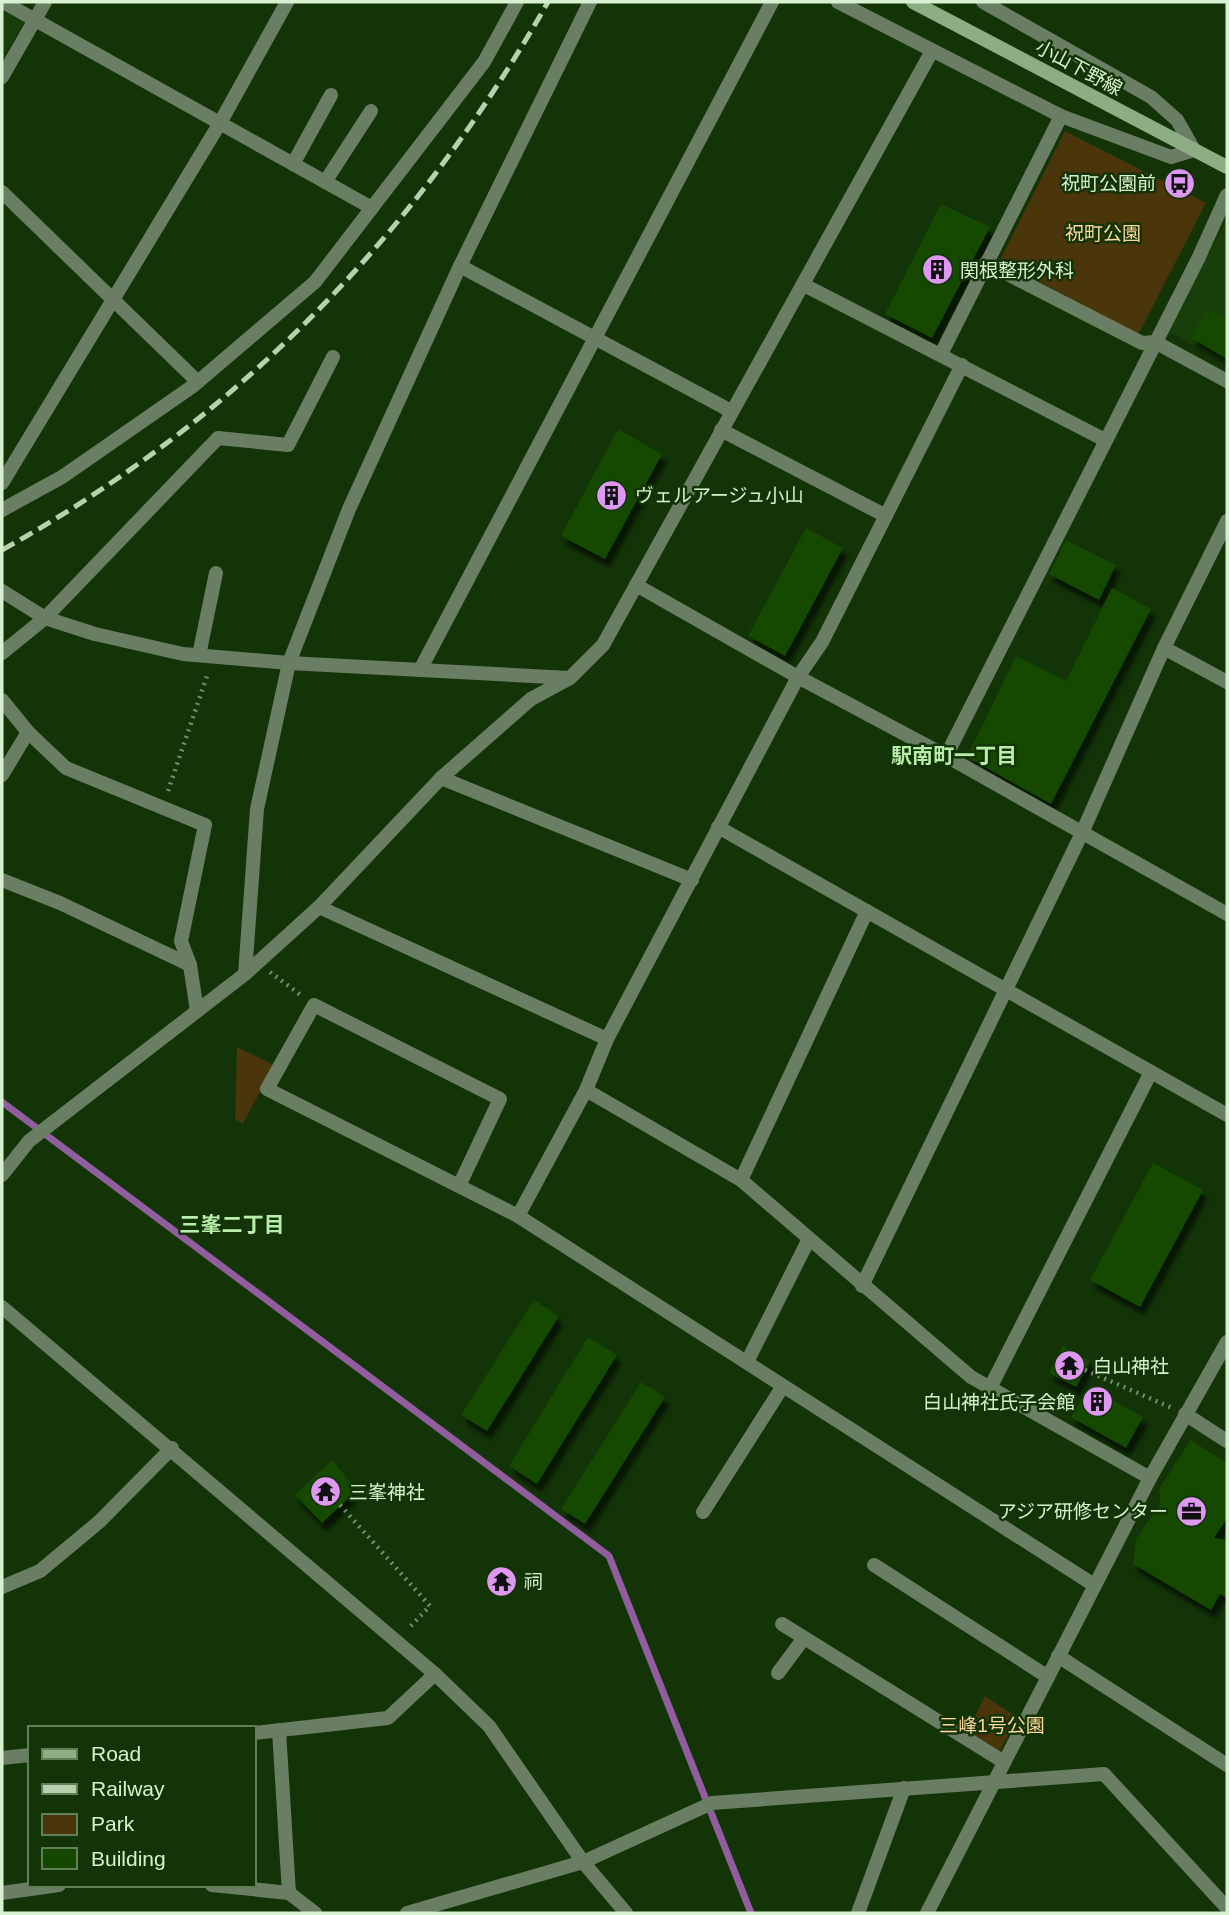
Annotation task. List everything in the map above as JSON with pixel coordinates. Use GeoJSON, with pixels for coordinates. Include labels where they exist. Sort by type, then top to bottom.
{"type":"FeatureCollection","features":[{"type":"Feature","properties":{"kind":"main road","name":"小山下野線"},"geometry":{"type":"LineString","coordinates":[[914,2],[1227,167]]}},
{"type":"Feature","properties":{"kind":"street"},"geometry":{"type":"LineString","coordinates":[[3,2],[372,208]]}},
{"type":"Feature","properties":{"kind":"street"},"geometry":{"type":"LineString","coordinates":[[2,76],[45,2]]}},
{"type":"Feature","properties":{"kind":"street"},"geometry":{"type":"LineString","coordinates":[[2,483],[111,298],[220,123],[287,2]]}},
{"type":"Feature","properties":{"kind":"street"},"geometry":{"type":"LineString","coordinates":[[2,510],[62,477],[198,382],[315,282],[484,62],[517,2]]}},
{"type":"Feature","properties":{"kind":"street"},"geometry":{"type":"LineString","coordinates":[[244,974],[257,809],[289,663],[349,509],[460,266],[590,2]]}},
{"type":"Feature","properties":{"kind":"street"},"geometry":{"type":"LineString","coordinates":[[420,670],[772,2]]}},
{"type":"Feature","properties":{"kind":"street"},"geometry":{"type":"LineString","coordinates":[[838,2],[1061,116],[1171,157],[1194,150],[1177,120],[1151,97],[984,2]]}},
{"type":"Feature","properties":{"kind":"street"},"geometry":{"type":"LineString","coordinates":[[2,1175],[29,1141],[258,962],[319,907],[441,778],[531,699],[570,678],[603,645],[932,51]]}},
{"type":"Feature","properties":{"kind":"street"},"geometry":{"type":"LineString","coordinates":[[293,164],[331,95]]}},
{"type":"Feature","properties":{"kind":"street"},"geometry":{"type":"LineString","coordinates":[[325,182],[371,111]]}},
{"type":"Feature","properties":{"kind":"street"},"geometry":{"type":"LineString","coordinates":[[941,354],[1061,116]]}},
{"type":"Feature","properties":{"kind":"street"},"geometry":{"type":"LineString","coordinates":[[2,192],[198,382]]}},
{"type":"Feature","properties":{"kind":"street"},"geometry":{"type":"LineString","coordinates":[[946,756],[1227,195]]}},
{"type":"Feature","properties":{"kind":"street"},"geometry":{"type":"LineString","coordinates":[[986,263],[1142,343],[1155,342],[1227,381]]}},
{"type":"Feature","properties":{"kind":"street"},"geometry":{"type":"LineString","coordinates":[[460,266],[731,411]]}},
{"type":"Feature","properties":{"kind":"street"},"geometry":{"type":"LineString","coordinates":[[804,285],[1105,440]]}},
{"type":"Feature","properties":{"kind":"street"},"geometry":{"type":"LineString","coordinates":[[2,653],[45,618],[218,438],[288,446],[333,356]]}},
{"type":"Feature","properties":{"kind":"street"},"geometry":{"type":"LineString","coordinates":[[518,1216],[586,1090],[607,1038],[798,677],[822,642],[962,365]]}},
{"type":"Feature","properties":{"kind":"street"},"geometry":{"type":"LineString","coordinates":[[721,430],[886,516]]}},
{"type":"Feature","properties":{"kind":"street"},"geometry":{"type":"LineString","coordinates":[[862,1286],[1082,833],[1164,648],[1227,522]]}},
{"type":"Feature","properties":{"kind":"street"},"geometry":{"type":"LineString","coordinates":[[206,656],[216,573]]}},
{"type":"Feature","properties":{"kind":"street"},"geometry":{"type":"LineString","coordinates":[[636,585],[1227,914]]}},
{"type":"Feature","properties":{"kind":"street"},"geometry":{"type":"LineString","coordinates":[[2,592],[45,618],[95,635],[206,656],[570,678]]}},
{"type":"Feature","properties":{"kind":"street"},"geometry":{"type":"LineString","coordinates":[[1164,648],[1227,681]]}},
{"type":"Feature","properties":{"kind":"street"},"geometry":{"type":"LineString","coordinates":[[2,700],[28,732],[66,768],[205,825],[181,941],[190,965],[197,1011]]}},
{"type":"Feature","properties":{"kind":"street"},"geometry":{"type":"LineString","coordinates":[[2,775],[28,732]]}},
{"type":"Feature","properties":{"kind":"street"},"geometry":{"type":"LineString","coordinates":[[441,778],[692,880]]}},
{"type":"Feature","properties":{"kind":"street"},"geometry":{"type":"LineString","coordinates":[[719,827],[1227,1115]]}},
{"type":"Feature","properties":{"kind":"street"},"geometry":{"type":"LineString","coordinates":[[2,880],[60,903],[190,965]]}},
{"type":"Feature","properties":{"kind":"street"},"geometry":{"type":"LineString","coordinates":[[319,907],[607,1038]]}},
{"type":"Feature","properties":{"kind":"street"},"geometry":{"type":"LineString","coordinates":[[741,1180],[867,911]]}},
{"type":"Feature","properties":{"kind":"street"},"geometry":{"type":"LineString","coordinates":[[459,1186],[500,1099],[314,1006],[267,1089],[518,1216],[1094,1585]]}},
{"type":"Feature","properties":{"kind":"street"},"geometry":{"type":"LineString","coordinates":[[990,1388],[1151,1072]]}},
{"type":"Feature","properties":{"kind":"street"},"geometry":{"type":"LineString","coordinates":[[586,1090],[741,1180],[971,1377],[1150,1478]]}},
{"type":"Feature","properties":{"kind":"street"},"geometry":{"type":"LineString","coordinates":[[747,1363],[808,1239]]}},
{"type":"Feature","properties":{"kind":"street"},"geometry":{"type":"LineString","coordinates":[[2,1307],[172,1448],[435,1674],[489,1726],[583,1862],[626,1913]]}},
{"type":"Feature","properties":{"kind":"street"},"geometry":{"type":"LineString","coordinates":[[930,1911],[1094,1585],[1185,1414],[1227,1342]]}},
{"type":"Feature","properties":{"kind":"street"},"geometry":{"type":"LineString","coordinates":[[704,1512],[783,1386]]}},
{"type":"Feature","properties":{"kind":"street"},"geometry":{"type":"LineString","coordinates":[[1185,1414],[1227,1441]]}},
{"type":"Feature","properties":{"kind":"street"},"geometry":{"type":"LineString","coordinates":[[2,1587],[40,1571],[100,1521],[172,1448]]}},
{"type":"Feature","properties":{"kind":"street"},"geometry":{"type":"LineString","coordinates":[[874,1565],[1048,1677]]}},
{"type":"Feature","properties":{"kind":"street"},"geometry":{"type":"LineString","coordinates":[[782,1624],[1004,1762]]}},
{"type":"Feature","properties":{"kind":"street"},"geometry":{"type":"LineString","coordinates":[[778,1673],[804,1638]]}},
{"type":"Feature","properties":{"kind":"street"},"geometry":{"type":"LineString","coordinates":[[1058,1656],[1227,1765]]}},
{"type":"Feature","properties":{"kind":"street"},"geometry":{"type":"LineString","coordinates":[[256,1733],[388,1718],[435,1674]]}},
{"type":"Feature","properties":{"kind":"street"},"geometry":{"type":"LineString","coordinates":[[279,1730],[289,1893]]}},
{"type":"Feature","properties":{"kind":"street"},"geometry":{"type":"LineString","coordinates":[[3,1754],[28,1755]]}},
{"type":"Feature","properties":{"kind":"street"},"geometry":{"type":"LineString","coordinates":[[407,1913],[583,1862],[700,1808],[727,1802],[1104,1774],[1227,1908]]}},
{"type":"Feature","properties":{"kind":"street"},"geometry":{"type":"LineString","coordinates":[[858,1913],[904,1788]]}},
{"type":"Feature","properties":{"kind":"street"},"geometry":{"type":"LineString","coordinates":[[2,1893],[45,1887]]}},
{"type":"Feature","properties":{"kind":"street"},"geometry":{"type":"LineString","coordinates":[[231,1887],[289,1893],[315,1913]]}},
{"type":"Feature","properties":{"kind":"path"},"geometry":{"type":"LineString","coordinates":[[162,808],[206,656]]}},
{"type":"Feature","properties":{"kind":"path"},"geometry":{"type":"LineString","coordinates":[[258,962],[314,1006]]}},
{"type":"Feature","properties":{"kind":"path"},"geometry":{"type":"LineString","coordinates":[[1085,1370],[1185,1414]]}},
{"type":"Feature","properties":{"kind":"path"},"geometry":{"type":"LineString","coordinates":[[340,1506],[430,1606],[396,1641]]}},
{"type":"Feature","properties":{"kind":"shaded area"},"geometry":{"type":"Polygon","coordinates":[[[2,8],[25,20],[2,61],[2,8]]]}},
{"type":"Feature","properties":{"kind":"shaded area"},"geometry":{"type":"Polygon","coordinates":[[[1227,219],[1227,364],[1167,331],[1227,219]]]}},
{"type":"Feature","properties":{"kind":"green space","name":"祝町公園"},"geometry":{"type":"Polygon","coordinates":[[[1065,131],[1206,203],[1138,335],[1000,260],[1065,131]]]}},
{"type":"Feature","properties":{"kind":"green space"},"geometry":{"type":"Polygon","coordinates":[[[237,1047],[274,1065],[243,1124],[235,1119],[237,1047]]]}},
{"type":"Feature","properties":{"kind":"green space","name":"三峰1号公園"},"geometry":{"type":"Polygon","coordinates":[[[985,1696],[1018,1718],[999,1752],[966,1732],[985,1696]]]}},
{"type":"Feature","properties":{"kind":"building","name":"関根整形外科"},"geometry":{"type":"Polygon","coordinates":[[[941,204],[990,227],[932,338],[885,314],[941,204]]]}},
{"type":"Feature","properties":{"kind":"building"},"geometry":{"type":"Polygon","coordinates":[[[1207,309],[1227,319],[1227,359],[1191,338],[1207,309]]]}},
{"type":"Feature","properties":{"kind":"building","name":"ヴェルアージュ小山"},"geometry":{"type":"Polygon","coordinates":[[[618,429],[662,454],[605,559],[561,536],[618,429]]]}},
{"type":"Feature","properties":{"kind":"building"},"geometry":{"type":"Polygon","coordinates":[[[806,528],[843,548],[785,656],[748,636],[806,528]]]}},
{"type":"Feature","properties":{"kind":"building"},"geometry":{"type":"Polygon","coordinates":[[[1066,540],[1116,565],[1099,600],[1049,574],[1066,540]]]}},
{"type":"Feature","properties":{"kind":"building"},"geometry":{"type":"Polygon","coordinates":[[[1112,588],[1151,609],[1051,804],[967,757],[1016,656],[1066,681],[1112,588]]]}},
{"type":"Feature","properties":{"kind":"building"},"geometry":{"type":"Polygon","coordinates":[[[1153,1163],[1203,1190],[1140,1307],[1090,1280],[1153,1163]]]}},
{"type":"Feature","properties":{"kind":"building"},"geometry":{"type":"Polygon","coordinates":[[[534,1300],[559,1316],[487,1431],[461,1415],[534,1300]]]}},
{"type":"Feature","properties":{"kind":"building"},"geometry":{"type":"Polygon","coordinates":[[[588,1337],[617,1355],[537,1484],[509,1466],[588,1337]]]}},
{"type":"Feature","properties":{"kind":"building","name":"白山神社"},"geometry":{"type":"Polygon","coordinates":[[[1063,1346],[1090,1361],[1076,1387],[1049,1373],[1063,1346]]]}},
{"type":"Feature","properties":{"kind":"building"},"geometry":{"type":"Polygon","coordinates":[[[641,1382],[665,1397],[585,1524],[561,1509],[641,1382]]]}},
{"type":"Feature","properties":{"kind":"building","name":"白山神社氏子会館"},"geometry":{"type":"Polygon","coordinates":[[[1089,1387],[1143,1417],[1126,1448],[1071,1417],[1089,1387]]]}},
{"type":"Feature","properties":{"kind":"building","name":"アジア研修センター"},"geometry":{"type":"Polygon","coordinates":[[[1191,1440],[1227,1463],[1227,1518],[1214,1538],[1227,1540],[1227,1598],[1220,1594],[1211,1610],[1133,1564],[1136,1539],[1160,1504],[1159,1489],[1191,1440]]]}},
{"type":"Feature","properties":{"kind":"building","name":"三峯神社"},"geometry":{"type":"Polygon","coordinates":[[[332,1460],[357,1490],[322,1523],[295,1495],[332,1460]]]}},
{"type":"Feature","properties":{"kind":"waterway"},"geometry":{"type":"LineString","coordinates":[[2,1102],[609,1556],[751,1913]]}},
{"type":"Feature","properties":{"kind":"railway"},"geometry":{"type":"LineString","coordinates":[[2,550],[88,498],[168,442],[244,381],[314,315],[379,244],[439,168],[496,88],[548,2]]}},
{"type":"Feature","properties":{"kind":"place","name":"祝町公園前"},"geometry":{"type":"Point","coordinates":[1179,183]}},
{"type":"Feature","properties":{"kind":"place","name":"関根整形外科"},"geometry":{"type":"Point","coordinates":[937,270]}},
{"type":"Feature","properties":{"kind":"place","name":"ヴェルアージュ小山"},"geometry":{"type":"Point","coordinates":[612,495]}},
{"type":"Feature","properties":{"kind":"place","name":"白山神社"},"geometry":{"type":"Point","coordinates":[1070,1366]}},
{"type":"Feature","properties":{"kind":"place","name":"白山神社氏子会館"},"geometry":{"type":"Point","coordinates":[1098,1402]}},
{"type":"Feature","properties":{"kind":"place","name":"三峯神社"},"geometry":{"type":"Point","coordinates":[326,1492]}},
{"type":"Feature","properties":{"kind":"place","name":"アジア研修センター"},"geometry":{"type":"Point","coordinates":[1191,1511]}},
{"type":"Feature","properties":{"kind":"place","name":"祠"},"geometry":{"type":"Point","coordinates":[501,1581]}},
{"type":"Feature","properties":{"kind":"district","name":"駅南町一丁目"},"geometry":{"type":"Point","coordinates":[954,755]}},
{"type":"Feature","properties":{"kind":"district","name":"三峯二丁目"},"geometry":{"type":"Point","coordinates":[232,1224]}}]}
